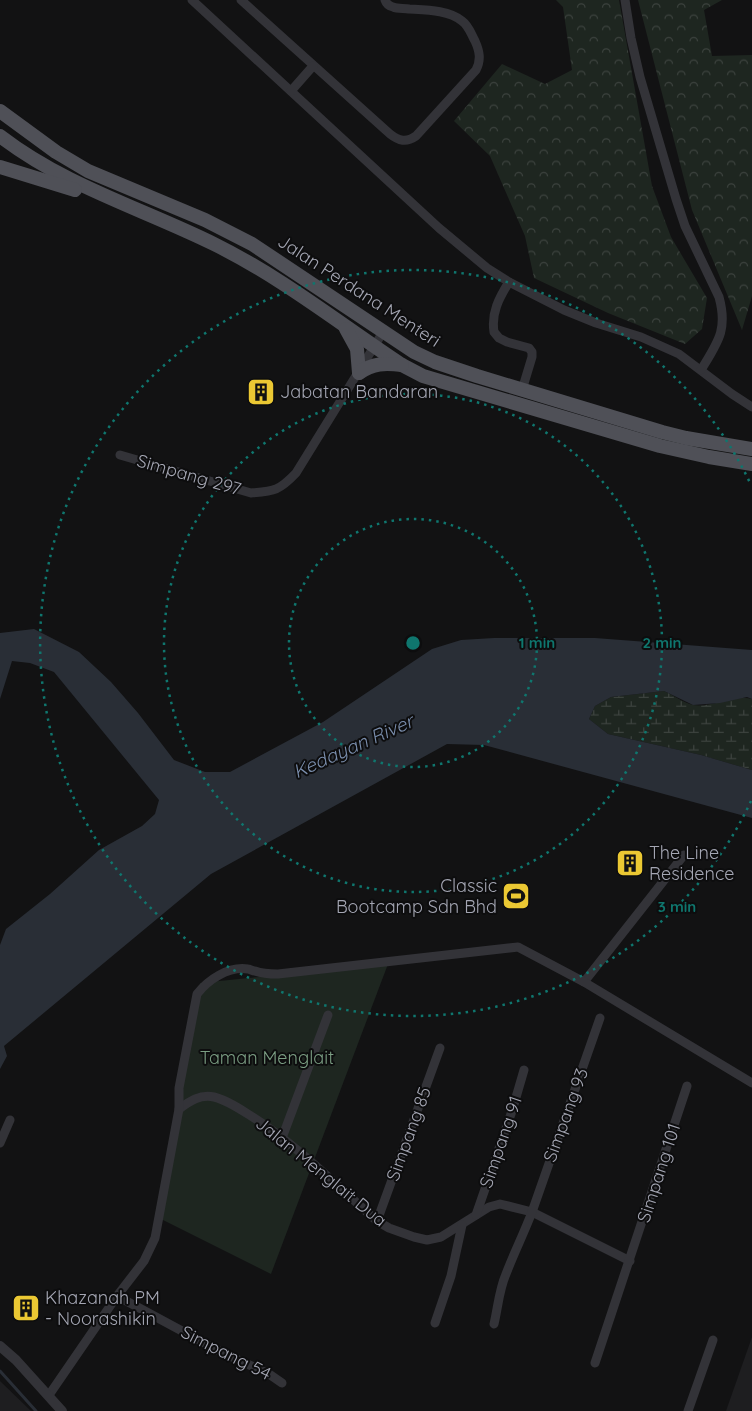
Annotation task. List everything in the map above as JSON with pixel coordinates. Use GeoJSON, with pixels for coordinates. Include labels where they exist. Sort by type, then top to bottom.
{"type":"FeatureCollection","features":[{"type":"Feature","properties":{"kind":"main road","name":"Jalan Perdana Menteri"},"geometry":{"type":"LineString","coordinates":[[0,111],[56,152],[95,174],[205,220],[252,244],[414,352],[435,362],[670,434],[694,440],[752,449]]}},
{"type":"Feature","properties":{"kind":"main road","name":"Jalan Perdana Menteri"},"geometry":{"type":"LineString","coordinates":[[0,136],[43,166],[244,259],[402,365],[440,382],[660,446],[752,464]]}},
{"type":"Feature","properties":{"kind":"main road"},"geometry":{"type":"LineString","coordinates":[[0,167],[119,202]]}},
{"type":"Feature","properties":{"kind":"main road"},"geometry":{"type":"LineString","coordinates":[[346,327],[357,349],[359,373]]}},
{"type":"Feature","properties":{"kind":"main road"},"geometry":{"type":"LineString","coordinates":[[359,373],[367,367],[376,364],[402,365]]}},
{"type":"Feature","properties":{"kind":"street"},"geometry":{"type":"LineString","coordinates":[[192,0],[439,228],[473,257],[509,282],[564,310],[658,344],[679,354],[752,407]]}},
{"type":"Feature","properties":{"kind":"street"},"geometry":{"type":"LineString","coordinates":[[240,0],[395,138],[409,141],[416,136],[476,70],[480,62],[480,52],[469,28],[455,17],[442,12],[393,7],[384,0]]}},
{"type":"Feature","properties":{"kind":"street"},"geometry":{"type":"LineString","coordinates":[[625,0],[640,77],[676,199],[685,226],[719,297],[722,308],[721,336],[701,370]]}},
{"type":"Feature","properties":{"kind":"street"},"geometry":{"type":"LineString","coordinates":[[292,91],[313,66]]}},
{"type":"Feature","properties":{"kind":"street"},"geometry":{"type":"LineString","coordinates":[[509,282],[499,299],[494,313],[494,332],[499,338],[529,348],[532,352],[522,390]]}},
{"type":"Feature","properties":{"kind":"street","name":"Simpang 297"},"geometry":{"type":"LineString","coordinates":[[120,455],[251,493],[282,488],[296,474],[384,332]]}},
{"type":"Feature","properties":{"kind":"street"},"geometry":{"type":"LineString","coordinates":[[584,982],[684,855]]}},
{"type":"Feature","properties":{"kind":"street"},"geometry":{"type":"LineString","coordinates":[[49,1395],[117,1296],[144,1261],[155,1238],[179,1109],[179,1088],[197,994],[203,986],[228,971],[248,969],[267,974],[278,974],[518,947],[584,982],[752,1083]]}},
{"type":"Feature","properties":{"kind":"street"},"geometry":{"type":"LineString","coordinates":[[282,1138],[328,1015]]}},
{"type":"Feature","properties":{"kind":"street","name":"Simpang 93"},"geometry":{"type":"LineString","coordinates":[[494,1324],[500,1292],[506,1274],[532,1212],[600,1018]]}},
{"type":"Feature","properties":{"kind":"street","name":"Simpang 85"},"geometry":{"type":"LineString","coordinates":[[377,1220],[440,1048]]}},
{"type":"Feature","properties":{"kind":"street","name":"Simpang 91"},"geometry":{"type":"LineString","coordinates":[[476,1215],[524,1070]]}},
{"type":"Feature","properties":{"kind":"street","name":"Simpang 101"},"geometry":{"type":"LineString","coordinates":[[630,1261],[687,1086]]}},
{"type":"Feature","properties":{"kind":"street","name":"Jalan Menglait Dua"},"geometry":{"type":"LineString","coordinates":[[179,1109],[200,1096],[213,1096],[244,1111],[282,1138],[377,1220],[389,1228],[414,1237],[427,1240],[441,1237],[489,1207],[500,1204],[532,1212],[630,1261]]}},
{"type":"Feature","properties":{"kind":"street"},"geometry":{"type":"LineString","coordinates":[[0,1143],[10,1120]]}},
{"type":"Feature","properties":{"kind":"street"},"geometry":{"type":"LineString","coordinates":[[436,1323],[451,1276],[462,1225]]}},
{"type":"Feature","properties":{"kind":"street"},"geometry":{"type":"LineString","coordinates":[[595,1364],[630,1261]]}},
{"type":"Feature","properties":{"kind":"street","name":"Simpang 54"},"geometry":{"type":"LineString","coordinates":[[117,1296],[221,1352],[282,1382]]}},
{"type":"Feature","properties":{"kind":"street"},"geometry":{"type":"LineString","coordinates":[[688,1411],[713,1340]]}},
{"type":"Feature","properties":{"kind":"street"},"geometry":{"type":"LineString","coordinates":[[0,1346],[16,1360],[62,1411]]}},
{"type":"Feature","properties":{"kind":"shaded area"},"geometry":{"type":"Polygon","coordinates":[[[752,1337],[752,1411],[726,1411],[752,1337]]]}},
{"type":"Feature","properties":{"kind":"shaded area"},"geometry":{"type":"Polygon","coordinates":[[[0,1381],[31,1411],[0,1411],[0,1381]]]}},
{"type":"Feature","properties":{"kind":"green space"},"geometry":{"type":"Polygon","coordinates":[[[556,0],[619,0],[652,186],[671,237],[707,298],[702,329],[685,344],[608,313],[534,278],[525,236],[490,156],[454,121],[502,64],[545,84],[572,70],[563,7],[556,0]]]}},
{"type":"Feature","properties":{"kind":"green space"},"geometry":{"type":"Polygon","coordinates":[[[638,0],[722,0],[704,10],[712,56],[752,55],[752,296],[742,330],[692,210],[638,0]]]}},
{"type":"Feature","properties":{"kind":"green space"},"geometry":{"type":"Polygon","coordinates":[[[664,691],[693,705],[707,705],[738,698],[752,699],[752,770],[701,755],[608,734],[589,719],[595,706],[611,697],[664,691]]]}},
{"type":"Feature","properties":{"kind":"green space","name":"Taman Menglait"},"geometry":{"type":"Polygon","coordinates":[[[388,964],[271,1274],[155,1216],[200,983],[388,964]]]}},
{"type":"Feature","properties":{"kind":"water","name":"Kedayan River"},"geometry":{"type":"Polygon","coordinates":[[[34,629],[79,652],[111,682],[138,713],[174,760],[205,772],[230,772],[323,722],[432,649],[461,640],[494,638],[595,638],[752,650],[752,699],[747,697],[720,703],[693,705],[664,691],[611,697],[595,706],[589,719],[608,734],[701,755],[752,770],[752,818],[484,745],[447,744],[211,874],[4,1046],[7,1056],[0,1069],[0,945],[6,929],[50,894],[99,850],[142,826],[155,814],[159,800],[54,672],[30,663],[12,661],[0,699],[0,633],[34,629]]]}},
{"type":"Feature","properties":{"kind":"waterway"},"geometry":{"type":"LineString","coordinates":[[0,1371],[36,1411]]}},
{"type":"Feature","properties":{"kind":"place","name":"Jabatan Bandaran"},"geometry":{"type":"Point","coordinates":[261,392]}},
{"type":"Feature","properties":{"kind":"place","name":"The Line Residence"},"geometry":{"type":"Point","coordinates":[630,863]}},
{"type":"Feature","properties":{"kind":"place","name":"Classic Bootcamp Sdn Bhd"},"geometry":{"type":"Point","coordinates":[516,896]}},
{"type":"Feature","properties":{"kind":"place","name":"Khazanah PM - Noorashikin"},"geometry":{"type":"Point","coordinates":[26,1308]}}]}
